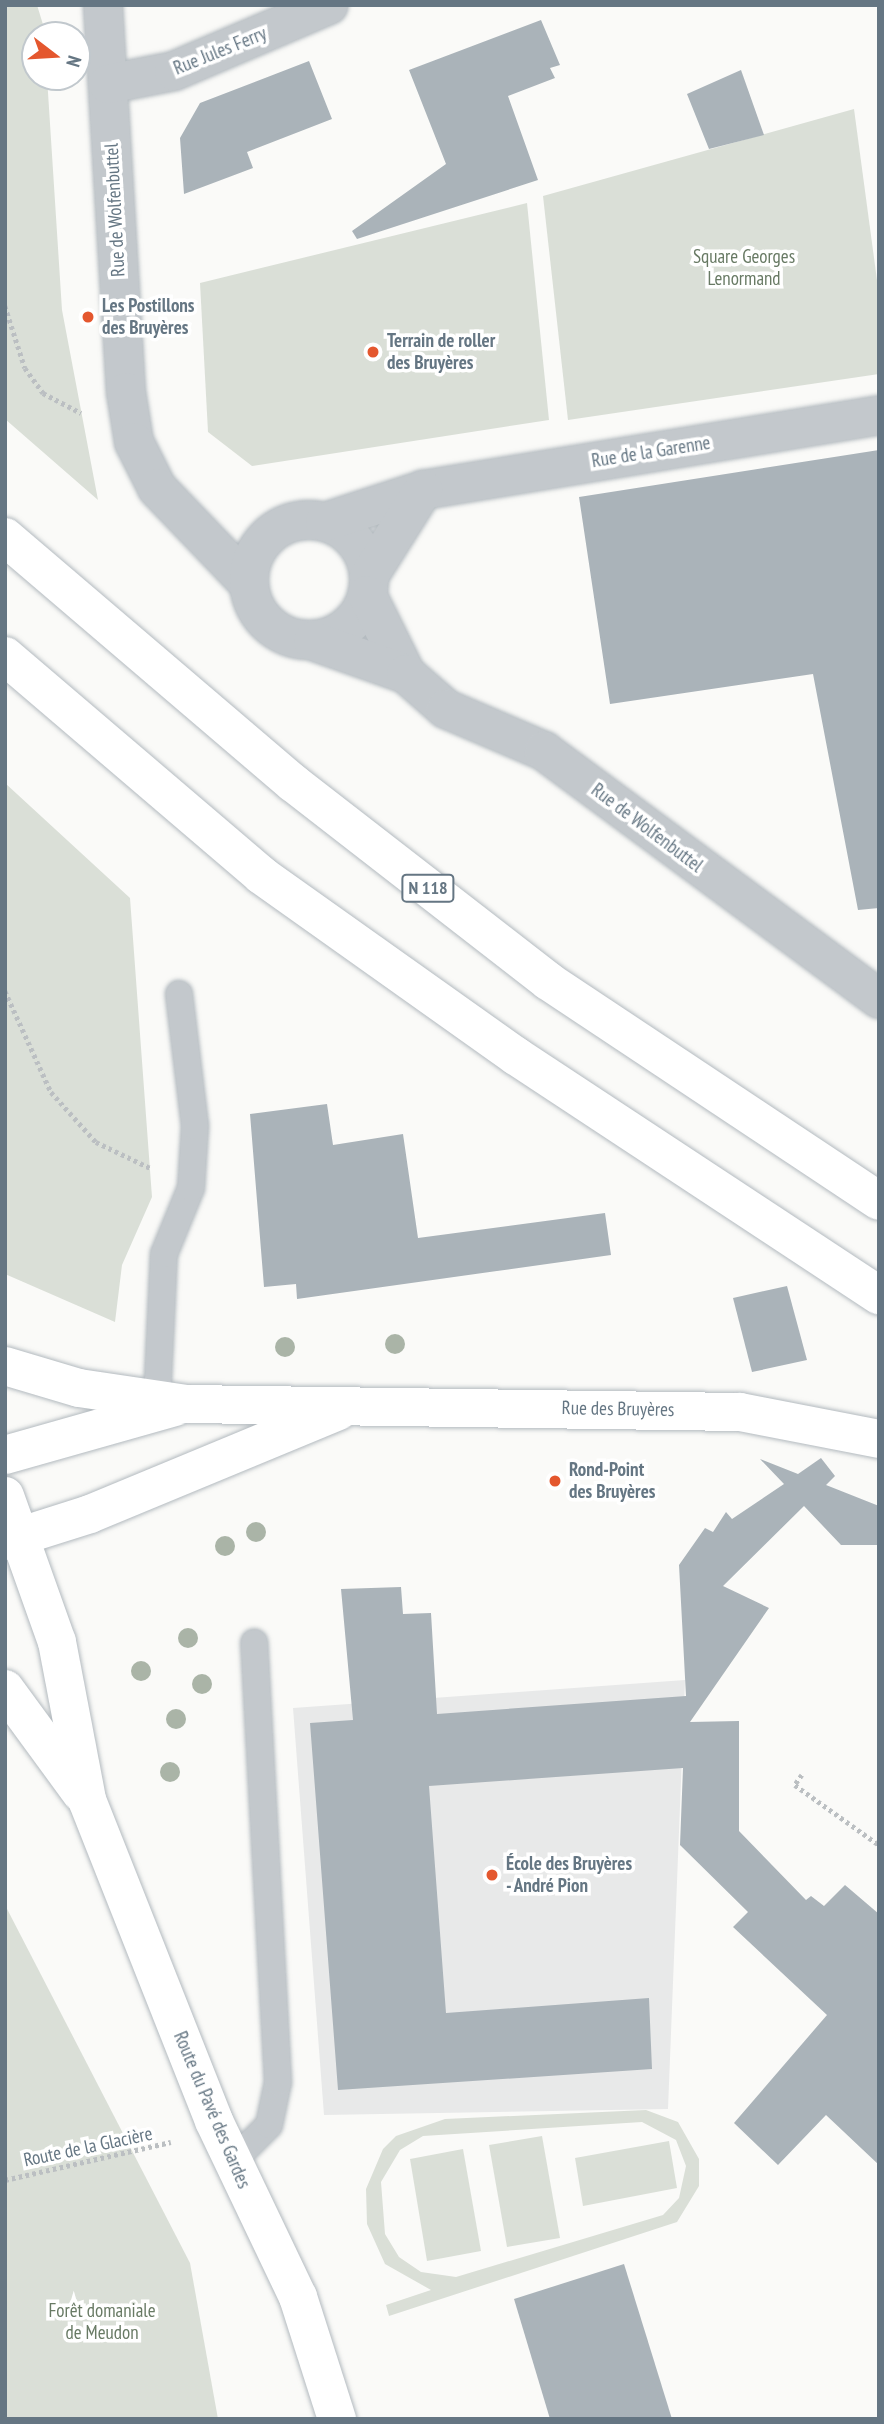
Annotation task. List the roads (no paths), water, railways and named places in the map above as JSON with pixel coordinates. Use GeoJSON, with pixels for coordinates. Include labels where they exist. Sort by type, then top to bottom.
{"type":"FeatureCollection","features":[{"type":"Feature","properties":{"kind":"main road","name":"N 118"},"geometry":{"type":"LineString","coordinates":[[5,537],[293,783],[548,981],[879,1201]]}},
{"type":"Feature","properties":{"kind":"main road"},"geometry":{"type":"LineString","coordinates":[[5,656],[261,875],[516,1056],[879,1295]]}},
{"type":"Feature","properties":{"kind":"main road","name":"Rue des Bruyères"},"geometry":{"type":"LineString","coordinates":[[5,1366],[79,1388],[172,1402],[740,1412],[879,1439]]}},
{"type":"Feature","properties":{"kind":"main road","name":"Rue des Bruyères"},"geometry":{"type":"LineString","coordinates":[[5,1455],[172,1402]]}},
{"type":"Feature","properties":{"kind":"main road","name":"Rue des Bruyères"},"geometry":{"type":"LineString","coordinates":[[14,1539],[355,1404]]}},
{"type":"Feature","properties":{"kind":"main road","name":"Route du Pavé des Gardes"},"geometry":{"type":"LineString","coordinates":[[5,1496],[14,1539],[57,1642],[87,1800],[214,2121],[298,2297],[337,2419]]}},
{"type":"Feature","properties":{"kind":"main road","name":"Route du Pavé des Gardes"},"geometry":{"type":"LineString","coordinates":[[5,1689],[87,1800]]}},
{"type":"Feature","properties":{"kind":"street","name":"Rue de Wolfenbuttel"},"geometry":{"type":"LineString","coordinates":[[103,5],[126,392],[135,442],[157,488],[187,523],[248,583]]}},
{"type":"Feature","properties":{"kind":"street","name":"Rue Jules Ferry"},"geometry":{"type":"LineString","coordinates":[[108,84],[174,71],[328,5]]}},
{"type":"Feature","properties":{"kind":"street","name":"Rue de la Garenne"},"geometry":{"type":"LineString","coordinates":[[325,522],[423,490],[879,415]]}},
{"type":"Feature","properties":{"kind":"street"},"geometry":{"type":"LineString","coordinates":[[368,585],[356,541],[325,522],[288,523],[271,533],[250,564],[248,583],[269,625],[294,639],[313,641],[349,626],[368,585],[391,531],[423,490]]}},
{"type":"Feature","properties":{"kind":"street"},"geometry":{"type":"LineString","coordinates":[[187,523],[271,533]]}},
{"type":"Feature","properties":{"kind":"street","name":"Rue de Wolfenbuttel"},"geometry":{"type":"LineString","coordinates":[[368,585],[406,674]]}},
{"type":"Feature","properties":{"kind":"street","name":"Rue de Wolfenbuttel"},"geometry":{"type":"LineString","coordinates":[[313,641],[406,674],[446,709],[544,751],[879,999]]}},
{"type":"Feature","properties":{"kind":"lane"},"geometry":{"type":"LineString","coordinates":[[172,1402],[164,1254],[191,1188],[195,1126],[179,994]]}},
{"type":"Feature","properties":{"kind":"lane"},"geometry":{"type":"LineString","coordinates":[[232,2162],[269,2125],[278,2082],[254,1643]]}},
{"type":"Feature","properties":{"kind":"place","name":"Les Postillons des Bruyères"},"geometry":{"type":"Point","coordinates":[88,317]}},
{"type":"Feature","properties":{"kind":"place","name":"Terrain de roller des Bruyères"},"geometry":{"type":"Point","coordinates":[373,352]}},
{"type":"Feature","properties":{"kind":"place","name":"Rond-Point des Bruyères"},"geometry":{"type":"Point","coordinates":[555,1481]}},
{"type":"Feature","properties":{"kind":"place","name":"École des Bruyères - André Pion"},"geometry":{"type":"Point","coordinates":[492,1875]}},
{"type":"Feature","properties":{"kind":"park label","name":"Square Georges Lenormand"},"geometry":{"type":"Point","coordinates":[744,268]}},
{"type":"Feature","properties":{"kind":"park label","name":"Forêt domaniale de Meudon"},"geometry":{"type":"Point","coordinates":[102,2322]}}]}
